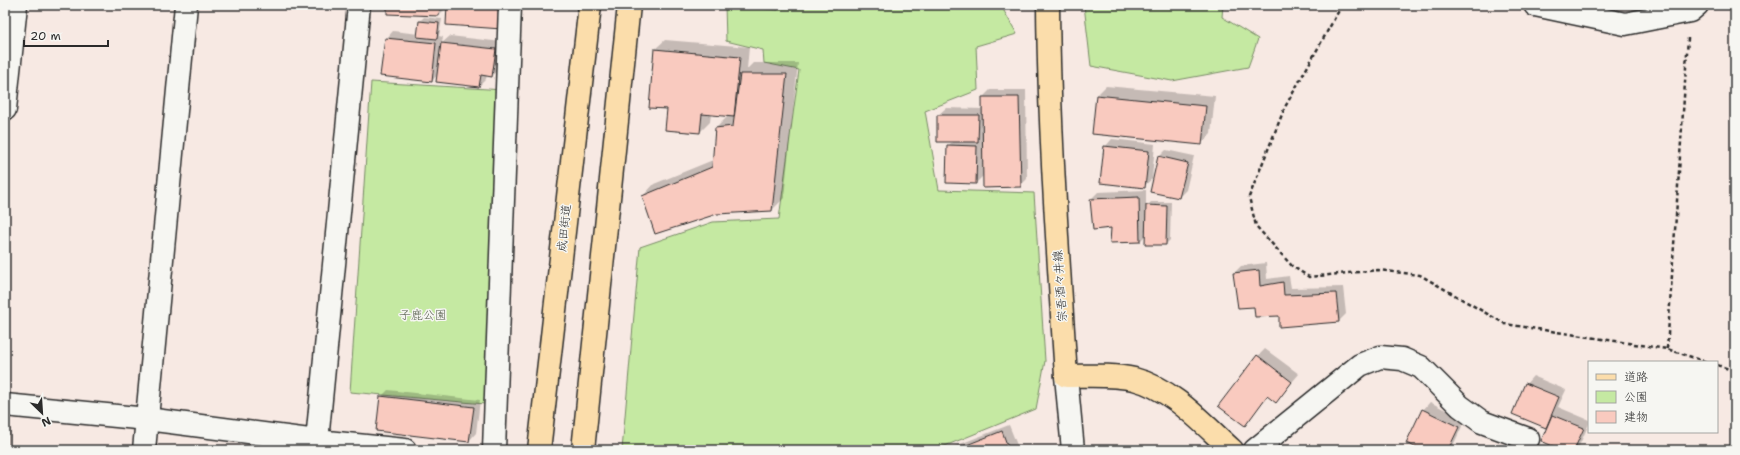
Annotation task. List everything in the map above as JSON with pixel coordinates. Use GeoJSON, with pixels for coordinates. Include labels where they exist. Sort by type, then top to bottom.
{"type":"FeatureCollection","features":[{"type":"Feature","properties":{"kind":"main road","name":"成田街道"},"geometry":{"type":"LineString","coordinates":[[539,450],[590,5]]}},
{"type":"Feature","properties":{"kind":"main road"},"geometry":{"type":"LineString","coordinates":[[583,450],[629,5]]}},
{"type":"Feature","properties":{"kind":"main road","name":"宗吾酒々井線"},"geometry":{"type":"LineString","coordinates":[[1048,5],[1049,79],[1057,241],[1066,376]]}},
{"type":"Feature","properties":{"kind":"main road"},"geometry":{"type":"LineString","coordinates":[[1066,376],[1102,376],[1134,379],[1151,386],[1173,398],[1232,450]]}},
{"type":"Feature","properties":{"kind":"street"},"geometry":{"type":"LineString","coordinates":[[5,110],[16,5]]}},
{"type":"Feature","properties":{"kind":"street"},"geometry":{"type":"LineString","coordinates":[[144,450],[186,5]]}},
{"type":"Feature","properties":{"kind":"street"},"geometry":{"type":"LineString","coordinates":[[317,441],[359,5]]}},
{"type":"Feature","properties":{"kind":"street"},"geometry":{"type":"LineString","coordinates":[[494,450],[510,5]]}},
{"type":"Feature","properties":{"kind":"street"},"geometry":{"type":"LineString","coordinates":[[1535,5],[1625,24],[1693,8]]}},
{"type":"Feature","properties":{"kind":"street"},"geometry":{"type":"LineString","coordinates":[[1256,450],[1360,365],[1380,357],[1402,359],[1422,367],[1460,406],[1482,422],[1528,439]]}},
{"type":"Feature","properties":{"kind":"street"},"geometry":{"type":"LineString","coordinates":[[1066,376],[1073,450]]}},
{"type":"Feature","properties":{"kind":"street"},"geometry":{"type":"LineString","coordinates":[[5,405],[147,419],[317,441],[405,450]]}},
{"type":"Feature","properties":{"kind":"path"},"geometry":{"type":"LineString","coordinates":[[1342,5],[1285,108],[1249,197],[1256,226],[1292,266],[1309,277],[1378,270],[1420,275],[1505,324],[1667,349],[1704,361]]}},
{"type":"Feature","properties":{"kind":"path"},"geometry":{"type":"LineString","coordinates":[[1667,349],[1693,8]]}},
{"type":"Feature","properties":{"kind":"path"},"geometry":{"type":"LineString","coordinates":[[1718,365],[1735,371]]}},
{"type":"Feature","properties":{"kind":"green space"},"geometry":{"type":"Polygon","coordinates":[[[725,5],[778,10],[778,5],[1003,5],[1004,11],[1017,34],[976,46],[978,90],[925,111],[939,190],[1034,193],[1045,361],[1036,409],[935,450],[622,450],[640,247],[713,222],[779,219],[799,70],[764,63],[763,50],[726,41],[725,5]]]}},
{"type":"Feature","properties":{"kind":"green space"},"geometry":{"type":"Polygon","coordinates":[[[1084,5],[1223,5],[1222,17],[1258,39],[1248,67],[1172,81],[1091,66],[1084,5]]]}},
{"type":"Feature","properties":{"kind":"green space","name":"子鹿公園"},"geometry":{"type":"Polygon","coordinates":[[[371,82],[504,90],[485,404],[350,392],[371,82]]]}},
{"type":"Feature","properties":{"kind":"building"},"geometry":{"type":"Polygon","coordinates":[[[387,5],[440,5],[439,16],[387,14],[387,5]]]}},
{"type":"Feature","properties":{"kind":"building"},"geometry":{"type":"Polygon","coordinates":[[[447,5],[504,5],[502,29],[446,25],[447,5]]]}},
{"type":"Feature","properties":{"kind":"building"},"geometry":{"type":"Polygon","coordinates":[[[419,21],[439,23],[437,39],[417,37],[419,21]]]}},
{"type":"Feature","properties":{"kind":"building"},"geometry":{"type":"Polygon","coordinates":[[[385,38],[436,43],[432,82],[380,76],[385,38]]]}},
{"type":"Feature","properties":{"kind":"building"},"geometry":{"type":"Polygon","coordinates":[[[441,43],[496,49],[492,77],[481,75],[479,87],[436,82],[441,43]]]}},
{"type":"Feature","properties":{"kind":"building"},"geometry":{"type":"Polygon","coordinates":[[[654,49],[740,57],[734,117],[702,114],[700,133],[665,130],[667,109],[649,108],[654,49]]]}},
{"type":"Feature","properties":{"kind":"building"},"geometry":{"type":"Polygon","coordinates":[[[740,74],[787,74],[772,211],[717,214],[655,234],[642,196],[712,167],[715,128],[733,126],[740,74]]]}},
{"type":"Feature","properties":{"kind":"building"},"geometry":{"type":"Polygon","coordinates":[[[1096,95],[1206,106],[1202,145],[1092,134],[1096,95]]]}},
{"type":"Feature","properties":{"kind":"building"},"geometry":{"type":"Polygon","coordinates":[[[982,97],[1019,97],[1021,187],[983,188],[982,97]]]}},
{"type":"Feature","properties":{"kind":"building"},"geometry":{"type":"Polygon","coordinates":[[[937,115],[979,115],[978,142],[937,142],[937,115]]]}},
{"type":"Feature","properties":{"kind":"building"},"geometry":{"type":"Polygon","coordinates":[[[947,145],[977,146],[976,184],[946,183],[947,145]]]}},
{"type":"Feature","properties":{"kind":"building"},"geometry":{"type":"Polygon","coordinates":[[[1104,146],[1149,151],[1145,188],[1100,183],[1104,146]]]}},
{"type":"Feature","properties":{"kind":"building"},"geometry":{"type":"Polygon","coordinates":[[[1158,156],[1188,163],[1179,198],[1150,192],[1158,156]]]}},
{"type":"Feature","properties":{"kind":"building"},"geometry":{"type":"Polygon","coordinates":[[[1139,197],[1140,242],[1110,243],[1111,228],[1093,230],[1090,199],[1139,197]]]}},
{"type":"Feature","properties":{"kind":"building"},"geometry":{"type":"Polygon","coordinates":[[[1146,205],[1167,206],[1166,245],[1145,245],[1146,205]]]}},
{"type":"Feature","properties":{"kind":"building"},"geometry":{"type":"Polygon","coordinates":[[[1259,270],[1260,286],[1283,282],[1284,295],[1336,293],[1339,322],[1279,327],[1279,316],[1255,317],[1254,307],[1238,308],[1233,273],[1259,270]]]}},
{"type":"Feature","properties":{"kind":"building"},"geometry":{"type":"Polygon","coordinates":[[[1257,355],[1292,382],[1276,403],[1267,396],[1245,426],[1218,406],[1257,355]]]}},
{"type":"Feature","properties":{"kind":"building"},"geometry":{"type":"Polygon","coordinates":[[[1525,383],[1559,397],[1546,428],[1512,414],[1525,383]]]}},
{"type":"Feature","properties":{"kind":"building"},"geometry":{"type":"Polygon","coordinates":[[[380,396],[474,407],[469,442],[376,431],[380,396]]]}},
{"type":"Feature","properties":{"kind":"building"},"geometry":{"type":"Polygon","coordinates":[[[1422,409],[1459,427],[1448,450],[1422,450],[1406,443],[1422,409]]]}},
{"type":"Feature","properties":{"kind":"building"},"geometry":{"type":"Polygon","coordinates":[[[1552,415],[1584,428],[1574,450],[1562,450],[1541,441],[1552,415]]]}},
{"type":"Feature","properties":{"kind":"building"},"geometry":{"type":"Polygon","coordinates":[[[1002,431],[1009,450],[954,450],[1002,431]]]}}]}
